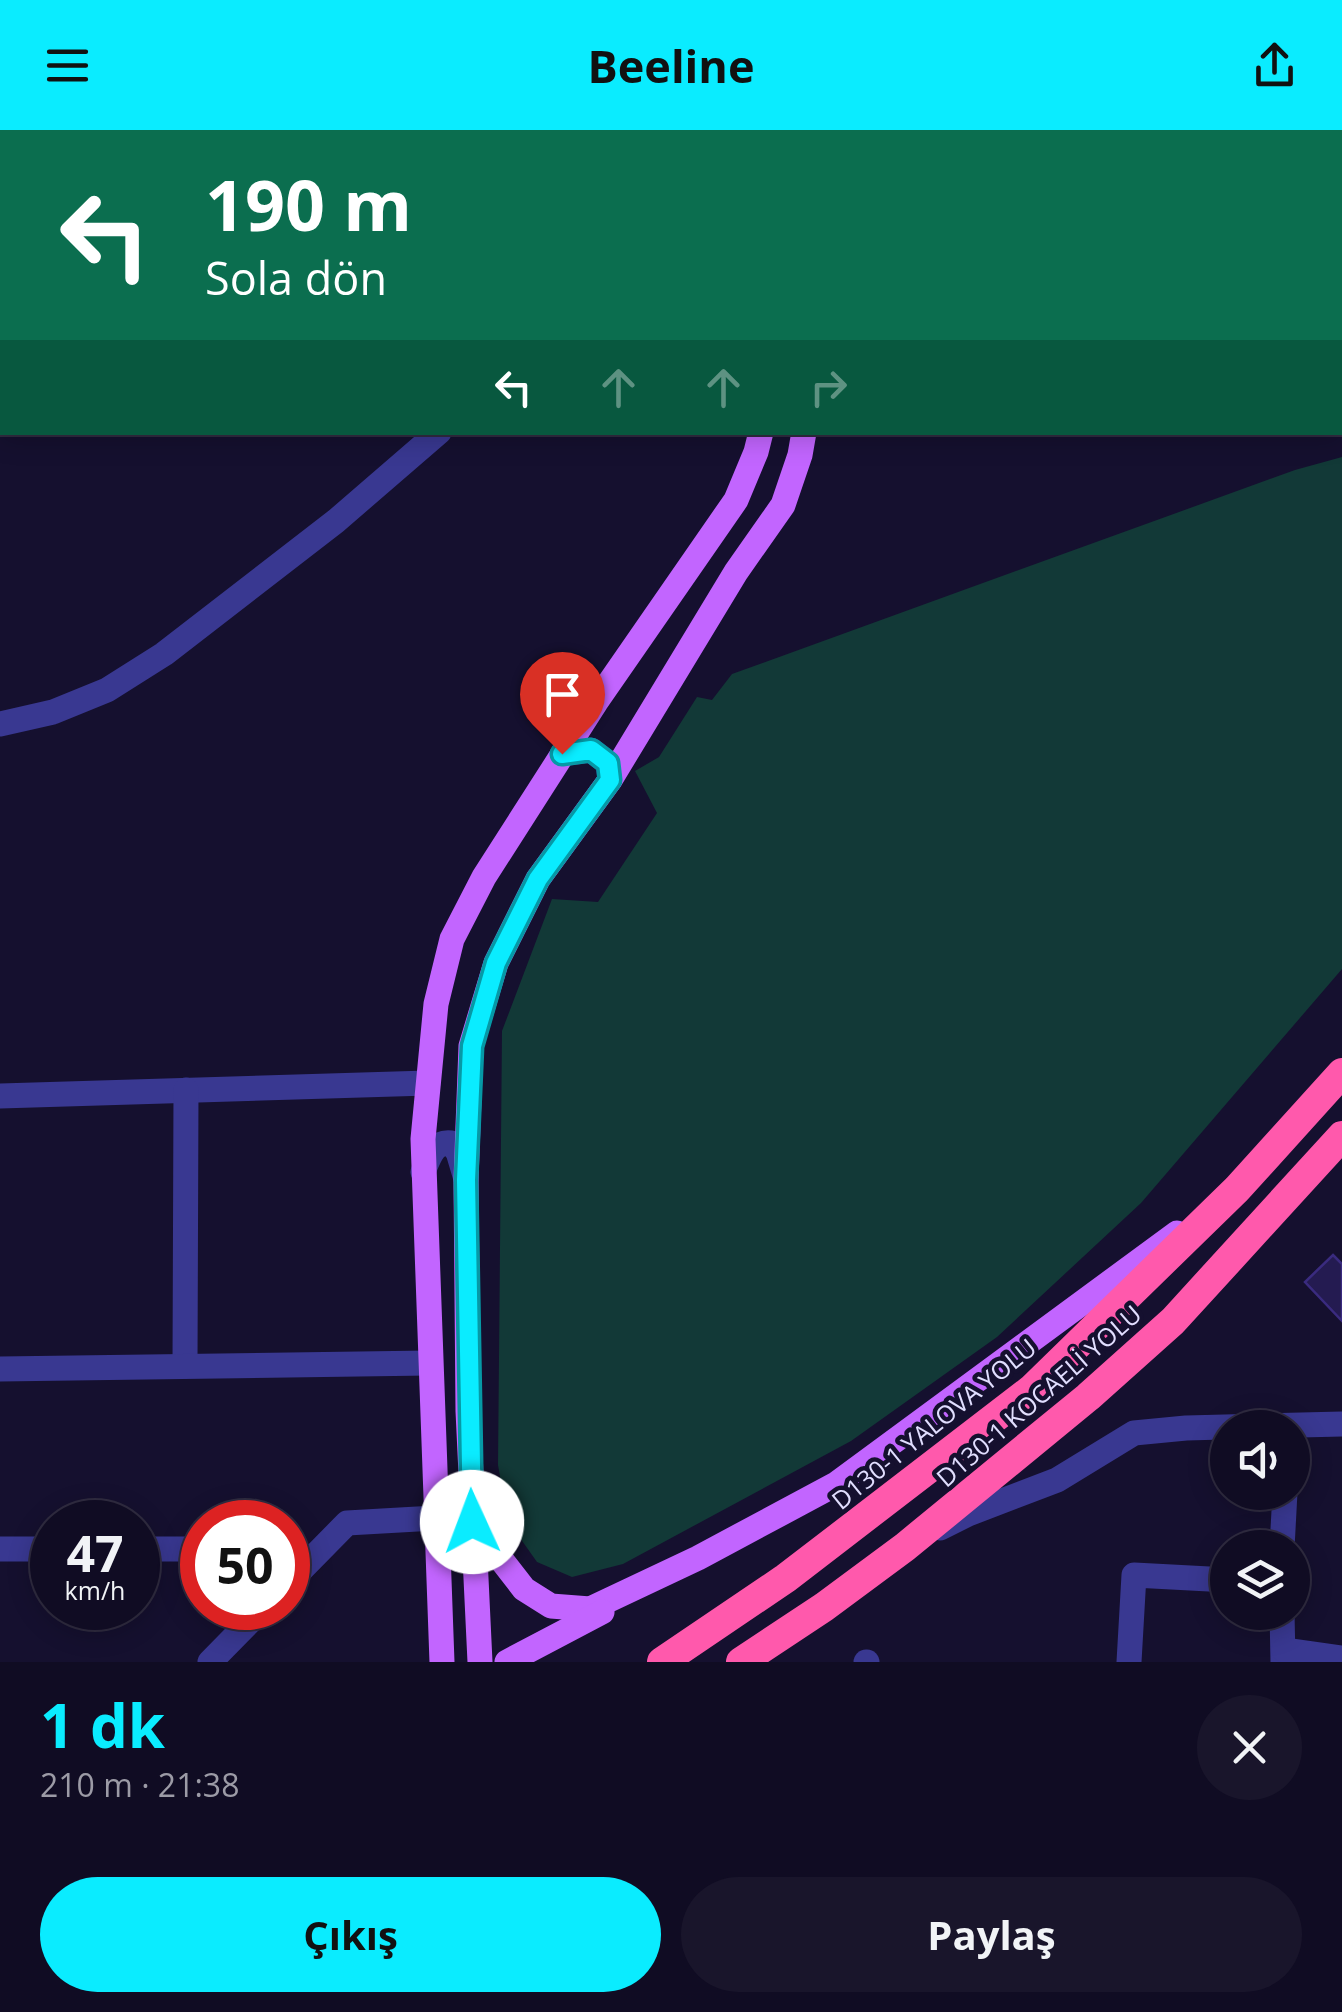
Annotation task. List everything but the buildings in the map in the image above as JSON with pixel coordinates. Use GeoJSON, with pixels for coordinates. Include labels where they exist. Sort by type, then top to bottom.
{"type":"FeatureCollection","features":[{"type":"Feature","properties":{"kind":"highway","name":"D130-1 YALOVA YOLU"},"geometry":{"type":"LineString","coordinates":[[662,1662],[786,1578],[1032,1389],[1237,1189],[1342,1073]]}},
{"type":"Feature","properties":{"kind":"highway","name":"D130-1 KOCAELİ YOLU"},"geometry":{"type":"LineString","coordinates":[[741,1662],[824,1608],[1088,1398],[1173,1320],[1342,1136]]}},
{"type":"Feature","properties":{"kind":"main road"},"geometry":{"type":"LineString","coordinates":[[442,1662],[423,1172],[436,1004],[452,939],[484,877],[562,754],[736,500],[760,435]]}},
{"type":"Feature","properties":{"kind":"main road"},"geometry":{"type":"LineString","coordinates":[[480,1662],[472,1522],[466,1180],[472,1046],[496,963],[538,879],[610,780],[736,572],[783,504],[804,435]]}},
{"type":"Feature","properties":{"kind":"main road"},"geometry":{"type":"LineString","coordinates":[[507,1662],[836,1484],[1237,1189]]}},
{"type":"Feature","properties":{"kind":"main road"},"geometry":{"type":"LineString","coordinates":[[472,1522],[524,1589],[550,1606],[590,1609],[698,1558]]}},
{"type":"Feature","properties":{"kind":"street"},"geometry":{"type":"LineString","coordinates":[[0,724],[53,712],[107,690],[164,654],[336,521],[436,435]]}},
{"type":"Feature","properties":{"kind":"street"},"geometry":{"type":"LineString","coordinates":[[562,754],[591,750],[608,763],[610,780]]}},
{"type":"Feature","properties":{"kind":"street"},"geometry":{"type":"LineString","coordinates":[[0,1096],[428,1083]]}},
{"type":"Feature","properties":{"kind":"street"},"geometry":{"type":"LineString","coordinates":[[185,1366],[186,1090]]}},
{"type":"Feature","properties":{"kind":"street"},"geometry":{"type":"LineString","coordinates":[[423,1172],[433,1149],[450,1142],[458,1152],[466,1180]]}},
{"type":"Feature","properties":{"kind":"street"},"geometry":{"type":"LineString","coordinates":[[0,1370],[429,1362]]}},
{"type":"Feature","properties":{"kind":"street"},"geometry":{"type":"LineString","coordinates":[[1310,1425],[1342,1424]]}},
{"type":"Feature","properties":{"kind":"street"},"geometry":{"type":"LineString","coordinates":[[905,1546],[968,1514],[1056,1480],[1100,1457],[1134,1433],[1210,1428]]}},
{"type":"Feature","properties":{"kind":"street"},"geometry":{"type":"LineString","coordinates":[[310,1559],[347,1523],[435,1518]]}},
{"type":"Feature","properties":{"kind":"street"},"geometry":{"type":"LineString","coordinates":[[310,1548],[321,1548]]}},
{"type":"Feature","properties":{"kind":"street"},"geometry":{"type":"LineString","coordinates":[[0,1549],[30,1549]]}},
{"type":"Feature","properties":{"kind":"street"},"geometry":{"type":"LineString","coordinates":[[1129,1662],[1134,1575],[1210,1579]]}},
{"type":"Feature","properties":{"kind":"street"},"geometry":{"type":"LineString","coordinates":[[210,1662],[241,1630]]}},
{"type":"Feature","properties":{"kind":"street"},"geometry":{"type":"LineString","coordinates":[[1283,1630],[1284,1656],[1342,1658]]}},
{"type":"Feature","properties":{"kind":"green space"},"geometry":{"type":"Polygon","coordinates":[[[1342,457],[1342,969],[1141,1203],[997,1337],[851,1441],[623,1564],[572,1577],[537,1562],[508,1521],[498,1465],[502,1031],[552,899],[598,902],[657,813],[635,771],[659,757],[697,697],[712,700],[732,674],[1295,470],[1342,457]]]}},
{"type":"Feature","properties":{"kind":"route"},"geometry":{"type":"LineString","coordinates":[[472,1522],[466,1180],[472,1046],[496,963],[538,879],[610,780],[608,763],[591,750],[562,754]]}}]}
